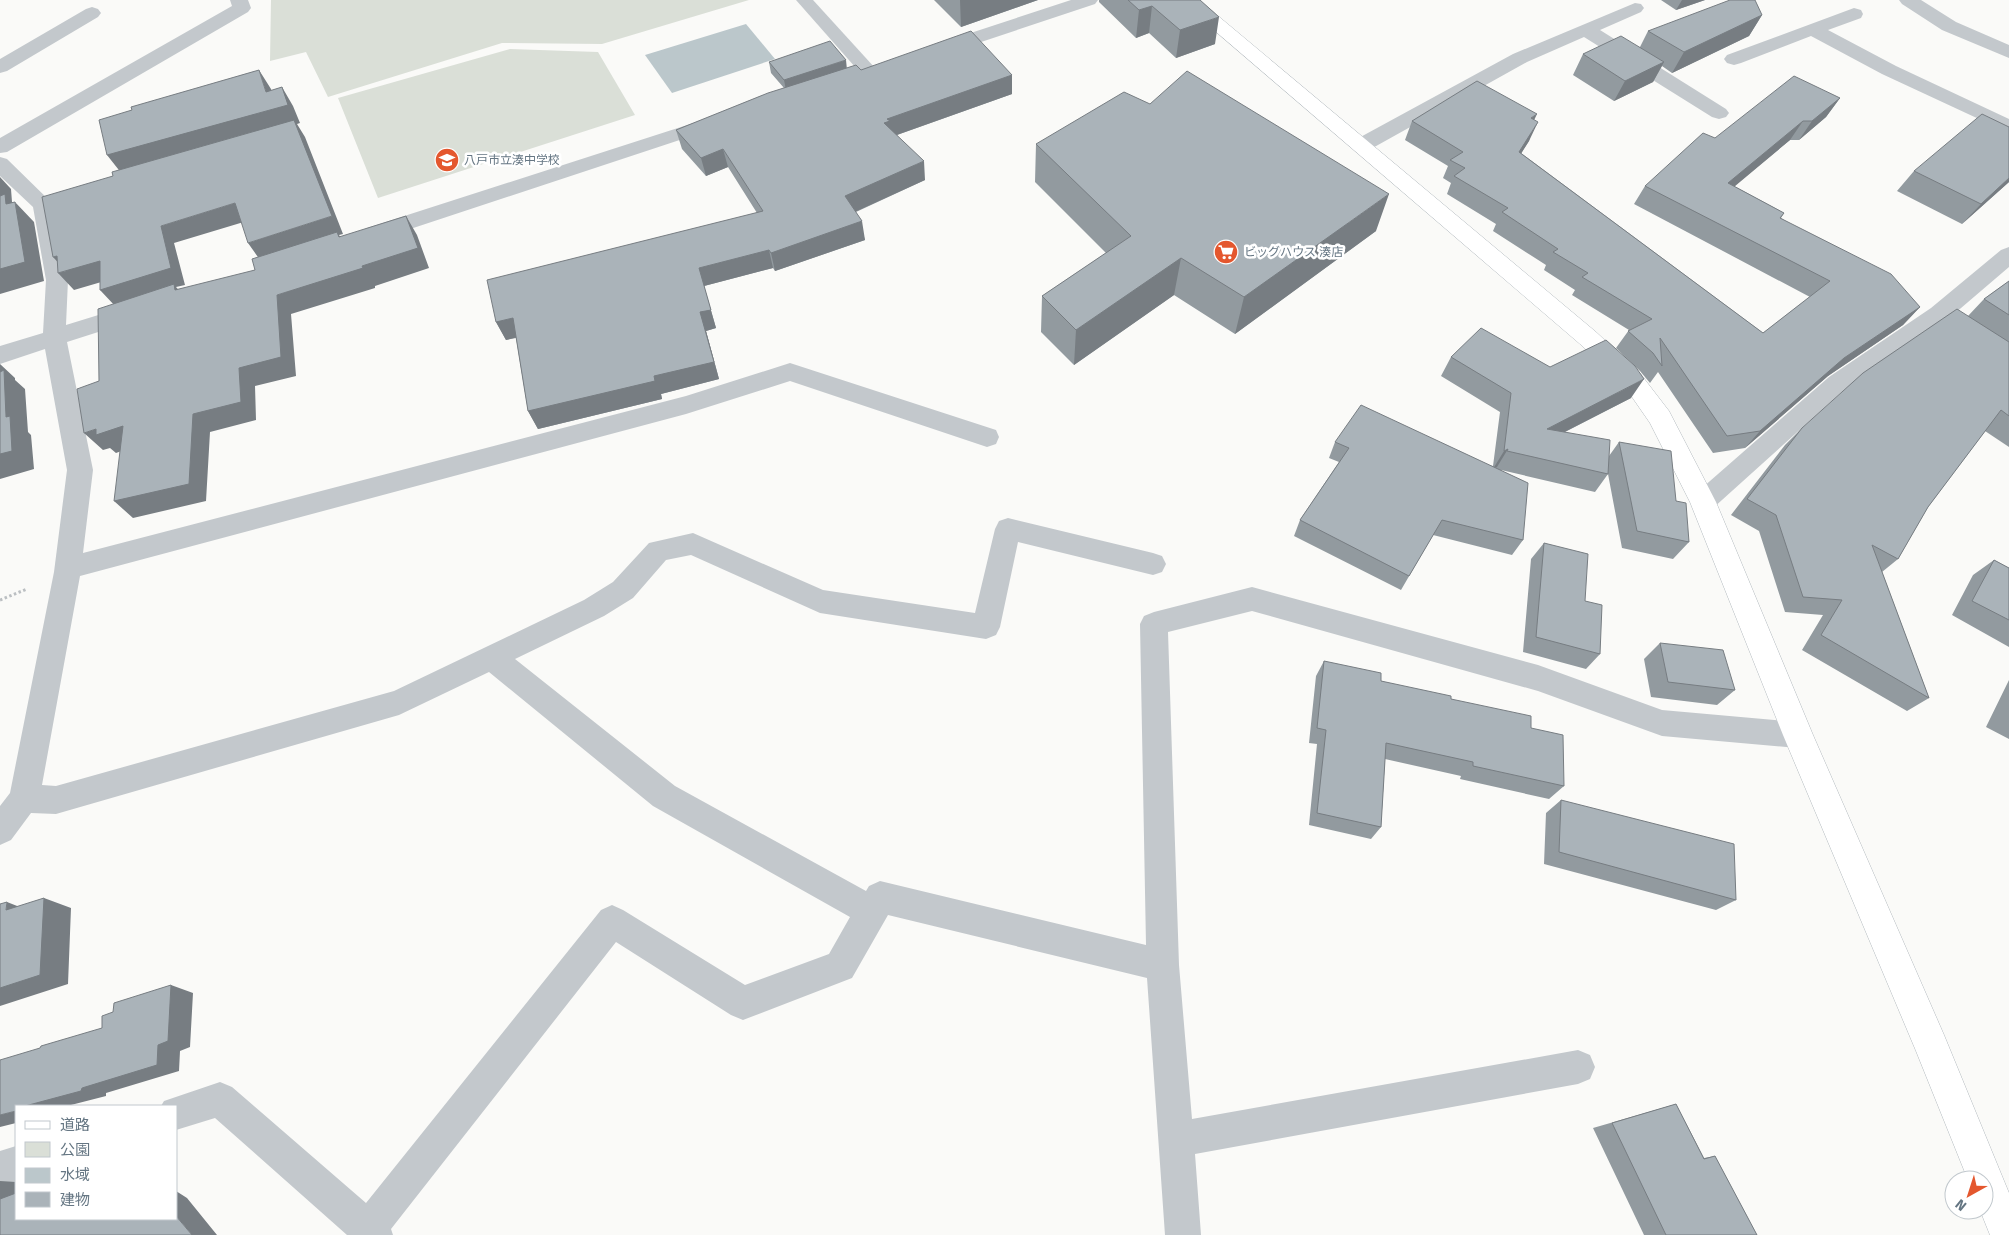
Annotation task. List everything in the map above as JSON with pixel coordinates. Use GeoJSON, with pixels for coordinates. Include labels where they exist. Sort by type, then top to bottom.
{"type":"FeatureCollection","features":[{"type":"Feature","properties":{"kind":"street"},"geometry":{"type":"LineString","coordinates":[[0,147],[242,8],[239,0]]}},
{"type":"Feature","properties":{"kind":"street"},"geometry":{"type":"LineString","coordinates":[[924,54],[1089,0]]}},
{"type":"Feature","properties":{"kind":"street"},"geometry":{"type":"LineString","coordinates":[[1188,0],[1362,145],[1588,338],[1631,378],[1660,418],[1704,502],[1798,735],[1928,1038],[2008,1235]]}},
{"type":"Feature","properties":{"kind":"street"},"geometry":{"type":"LineString","coordinates":[[1908,0],[1949,26],[2009,52]]}},
{"type":"Feature","properties":{"kind":"street"},"geometry":{"type":"LineString","coordinates":[[1362,145],[1520,58],[1635,8]]}},
{"type":"Feature","properties":{"kind":"street"},"geometry":{"type":"LineString","coordinates":[[0,67],[92,13]]}},
{"type":"Feature","properties":{"kind":"street"},"geometry":{"type":"LineString","coordinates":[[1734,59],[1854,14]]}},
{"type":"Feature","properties":{"kind":"street"},"geometry":{"type":"LineString","coordinates":[[1585,29],[1719,113]]}},
{"type":"Feature","properties":{"kind":"street"},"geometry":{"type":"LineString","coordinates":[[1812,30],[1889,70],[2009,127]]}},
{"type":"Feature","properties":{"kind":"street"},"geometry":{"type":"LineString","coordinates":[[356,239],[727,119]]}},
{"type":"Feature","properties":{"kind":"street"},"geometry":{"type":"LineString","coordinates":[[0,164],[53,202],[57,280],[54,338],[80,470],[67,568],[24,799],[0,830]]}},
{"type":"Feature","properties":{"kind":"street"},"geometry":{"type":"LineString","coordinates":[[1704,502],[1837,383],[1947,319],[2009,255]]}},
{"type":"Feature","properties":{"kind":"street"},"geometry":{"type":"LineString","coordinates":[[0,355],[148,307]]}},
{"type":"Feature","properties":{"kind":"street"},"geometry":{"type":"LineString","coordinates":[[67,568],[676,408],[790,372],[987,436]]}},
{"type":"Feature","properties":{"kind":"street"},"geometry":{"type":"LineString","coordinates":[[24,799],[56,800],[400,702],[594,608],[623,590],[658,551],[693,544],[820,601],[986,627],[1008,529],[1153,564]]}},
{"type":"Feature","properties":{"kind":"street"},"geometry":{"type":"LineString","coordinates":[[1183,1235],[1163,965],[1154,624],[1252,599],[1538,678],[1662,723],[1798,735]]}},
{"type":"Feature","properties":{"kind":"street"},"geometry":{"type":"LineString","coordinates":[[492,657],[664,796],[871,911]]}},
{"type":"Feature","properties":{"kind":"street"},"geometry":{"type":"LineString","coordinates":[[178,1112],[220,1099],[372,1232],[612,921],[743,1003],[840,966],[880,896],[1163,965]]}},
{"type":"Feature","properties":{"kind":"street"},"geometry":{"type":"LineString","coordinates":[[1176,1140],[1578,1066]]}},
{"type":"Feature","properties":{"kind":"street"},"geometry":{"type":"LineString","coordinates":[[0,1169],[15,1164]]}},
{"type":"Feature","properties":{"kind":"lane"},"geometry":{"type":"LineString","coordinates":[[804,0],[869,72]]}},
{"type":"Feature","properties":{"kind":"green space"},"geometry":{"type":"Polygon","coordinates":[[[271,0],[749,0],[602,44],[502,43],[328,97],[306,52],[270,61],[271,0]]]}},
{"type":"Feature","properties":{"kind":"green space"},"geometry":{"type":"Polygon","coordinates":[[[510,49],[598,52],[635,115],[378,198],[338,98],[510,49]]]}},
{"type":"Feature","properties":{"kind":"water"},"geometry":{"type":"Polygon","coordinates":[[[746,24],[775,59],[672,93],[645,55],[746,24]]]}},
{"type":"Feature","properties":{"kind":"building"},"geometry":{"type":"Polygon","coordinates":[[[1128,0],[1200,0],[1219,17],[1180,30],[1152,6],[1139,10],[1128,0]]]}},
{"type":"Feature","properties":{"kind":"building"},"geometry":{"type":"Polygon","coordinates":[[[1730,0],[1755,0],[1762,15],[1684,52],[1648,31],[1730,0]]]}},
{"type":"Feature","properties":{"kind":"building"},"geometry":{"type":"Polygon","coordinates":[[[971,31],[1012,75],[887,119],[890,121],[884,123],[924,161],[845,196],[862,221],[771,253],[769,250],[699,268],[711,310],[700,312],[714,362],[654,376],[655,381],[528,411],[513,318],[496,322],[487,280],[763,211],[723,149],[701,158],[676,130],[768,93],[856,65],[861,70],[971,31]]]}},
{"type":"Feature","properties":{"kind":"building"},"geometry":{"type":"Polygon","coordinates":[[[1621,36],[1664,62],[1625,81],[1583,54],[1621,36]]]}},
{"type":"Feature","properties":{"kind":"building"},"geometry":{"type":"Polygon","coordinates":[[[830,41],[846,60],[784,80],[769,62],[830,41]]]}},
{"type":"Feature","properties":{"kind":"building"},"geometry":{"type":"Polygon","coordinates":[[[259,70],[266,92],[282,87],[288,105],[107,155],[99,120],[132,110],[131,107],[259,70]]]}},
{"type":"Feature","properties":{"kind":"building","name":"ビッグハウス 湊店"},"geometry":{"type":"Polygon","coordinates":[[[1187,71],[1389,194],[1244,297],[1181,258],[1076,330],[1042,296],[1131,236],[1036,144],[1124,92],[1150,104],[1187,71]]]}},
{"type":"Feature","properties":{"kind":"building"},"geometry":{"type":"Polygon","coordinates":[[[1794,76],[1840,98],[1812,121],[1803,121],[1728,183],[1784,213],[1780,218],[1891,274],[1920,307],[1844,358],[1760,431],[1727,436],[1660,338],[1662,366],[1653,353],[1628,331],[1652,319],[1582,277],[1588,273],[1553,252],[1558,249],[1502,212],[1508,208],[1454,176],[1465,168],[1450,160],[1463,152],[1412,121],[1477,81],[1537,114],[1531,118],[1538,122],[1519,152],[1763,333],[1830,281],[1645,186],[1703,133],[1715,138],[1794,76]]]}},
{"type":"Feature","properties":{"kind":"building"},"geometry":{"type":"Polygon","coordinates":[[[1982,114],[2009,127],[2009,178],[1981,204],[1914,171],[1982,114]]]}},
{"type":"Feature","properties":{"kind":"building"},"geometry":{"type":"Polygon","coordinates":[[[294,120],[332,216],[248,243],[235,203],[161,226],[171,268],[100,290],[100,261],[58,273],[57,256],[53,257],[42,197],[113,176],[112,172],[294,120]]]}},
{"type":"Feature","properties":{"kind":"building"},"geometry":{"type":"Polygon","coordinates":[[[5,194],[6,204],[15,202],[25,262],[0,269],[0,196],[5,194]]]}},
{"type":"Feature","properties":{"kind":"building"},"geometry":{"type":"Polygon","coordinates":[[[406,216],[418,248],[362,266],[363,268],[277,295],[281,357],[239,368],[241,402],[193,414],[189,484],[114,501],[123,426],[96,435],[96,429],[84,433],[77,389],[99,381],[98,309],[174,284],[175,290],[255,270],[252,259],[337,232],[339,237],[406,216]]]}},
{"type":"Feature","properties":{"kind":"building"},"geometry":{"type":"Polygon","coordinates":[[[2009,281],[2009,315],[1984,299],[2009,281]]]}},
{"type":"Feature","properties":{"kind":"building"},"geometry":{"type":"Polygon","coordinates":[[[1957,309],[2009,342],[2009,416],[2001,410],[1928,507],[1898,559],[1872,545],[1929,698],[1821,635],[1842,600],[1803,597],[1776,515],[1747,499],[1802,428],[1863,373],[1957,309]]]}},
{"type":"Feature","properties":{"kind":"building"},"geometry":{"type":"Polygon","coordinates":[[[1481,328],[1550,367],[1606,340],[1635,366],[1644,379],[1547,429],[1610,440],[1608,474],[1507,451],[1508,449],[1504,451],[1511,393],[1451,357],[1481,328]]]}},
{"type":"Feature","properties":{"kind":"building"},"geometry":{"type":"Polygon","coordinates":[[[4,370],[6,417],[10,416],[12,451],[0,454],[0,372],[4,370]]]}},
{"type":"Feature","properties":{"kind":"building"},"geometry":{"type":"Polygon","coordinates":[[[1361,405],[1528,483],[1523,540],[1442,520],[1409,576],[1300,520],[1349,448],[1335,442],[1361,405]]]}},
{"type":"Feature","properties":{"kind":"building"},"geometry":{"type":"Polygon","coordinates":[[[1619,442],[1671,451],[1676,501],[1686,503],[1689,542],[1637,531],[1619,442]]]}},
{"type":"Feature","properties":{"kind":"building"},"geometry":{"type":"Polygon","coordinates":[[[1544,543],[1588,554],[1585,601],[1602,605],[1600,654],[1536,637],[1544,543]]]}},
{"type":"Feature","properties":{"kind":"building"},"geometry":{"type":"Polygon","coordinates":[[[1994,560],[2009,568],[2009,620],[1972,601],[1994,560]]]}},
{"type":"Feature","properties":{"kind":"building"},"geometry":{"type":"Polygon","coordinates":[[[1660,643],[1723,650],[1735,690],[1668,682],[1660,643]]]}},
{"type":"Feature","properties":{"kind":"building"},"geometry":{"type":"Polygon","coordinates":[[[1324,661],[1381,673],[1381,681],[1451,696],[1451,699],[1531,716],[1531,728],[1563,735],[1564,786],[1473,766],[1473,762],[1386,743],[1381,827],[1317,813],[1326,730],[1317,728],[1324,661]]]}},
{"type":"Feature","properties":{"kind":"building"},"geometry":{"type":"Polygon","coordinates":[[[1561,800],[1734,844],[1736,900],[1559,852],[1561,800]]]}},
{"type":"Feature","properties":{"kind":"building"},"geometry":{"type":"Polygon","coordinates":[[[44,898],[40,975],[0,988],[0,904],[7,902],[6,910],[44,898]]]}},
{"type":"Feature","properties":{"kind":"building"},"geometry":{"type":"Polygon","coordinates":[[[171,985],[168,1041],[158,1045],[157,1065],[82,1088],[81,1091],[29,1105],[15,1105],[15,1111],[0,1115],[0,1060],[102,1028],[102,1016],[113,1012],[114,1003],[171,985]]]}},
{"type":"Feature","properties":{"kind":"building"},"geometry":{"type":"Polygon","coordinates":[[[1676,1104],[1704,1159],[1715,1156],[1757,1235],[1666,1235],[1612,1123],[1676,1104]]]}},
{"type":"Feature","properties":{"kind":"building"},"geometry":{"type":"Polygon","coordinates":[[[15,1193],[15,1220],[178,1220],[178,1218],[192,1235],[0,1235],[0,1199],[15,1193]]]}},
{"type":"Feature","properties":{"kind":"place","name":"八戸市立湊中学校"},"geometry":{"type":"Point","coordinates":[447,160]}},
{"type":"Feature","properties":{"kind":"place","name":"ビッグハウス 湊店"},"geometry":{"type":"Point","coordinates":[1226,252]}}]}
